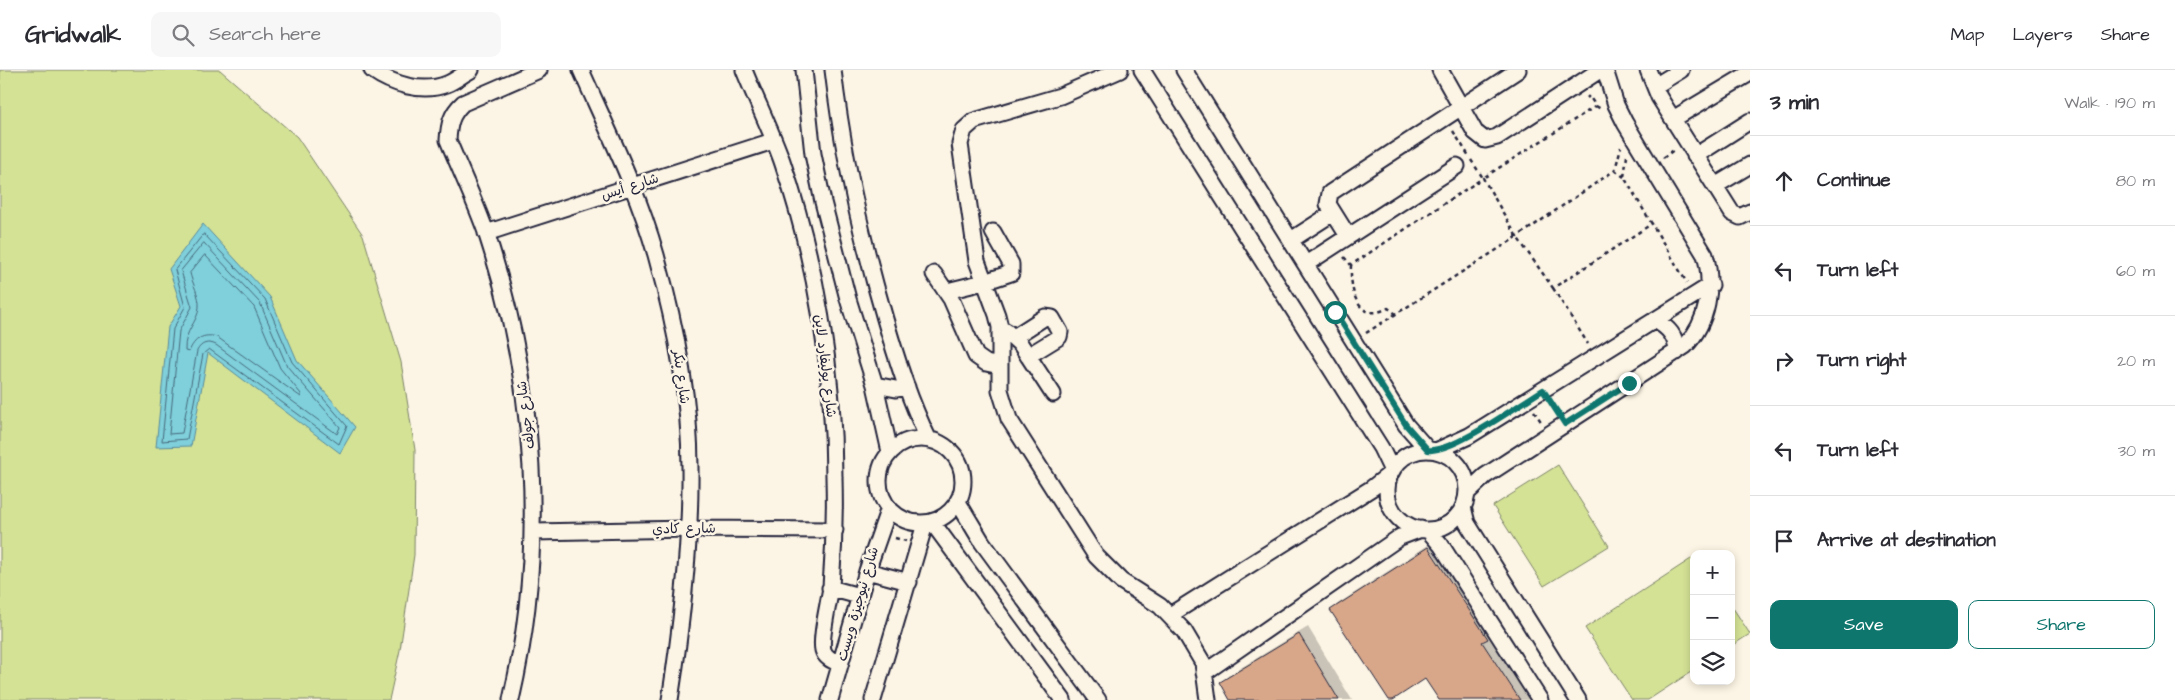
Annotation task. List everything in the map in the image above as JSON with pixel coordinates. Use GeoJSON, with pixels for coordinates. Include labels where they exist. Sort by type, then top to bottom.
{"type":"FeatureCollection","features":[{"type":"Feature","properties":{"kind":"street"},"geometry":{"type":"LineString","coordinates":[[372,70],[392,82],[425,87],[446,84],[470,70]]}},
{"type":"Feature","properties":{"kind":"street","name":"شارع جولف"},"geometry":{"type":"LineString","coordinates":[[511,700],[523,648],[533,532],[531,456],[523,381],[508,306],[486,234],[448,140],[450,119],[463,103],[539,70]]}},
{"type":"Feature","properties":{"kind":"street","name":"شارع بنكر"},"geometry":{"type":"LineString","coordinates":[[581,70],[632,187],[656,254],[673,324],[683,385],[690,466],[689,529],[682,621],[670,700]]}},
{"type":"Feature","properties":{"kind":"street","name":"شارع بوليفارد لاين"},"geometry":{"type":"LineString","coordinates":[[744,70],[781,160],[798,218],[823,336],[834,456],[835,530],[823,651],[827,657],[840,664]]}},
{"type":"Feature","properties":{"kind":"street"},"geometry":{"type":"LineString","coordinates":[[804,70],[813,154],[823,202],[848,299],[876,385],[890,452]]}},
{"type":"Feature","properties":{"kind":"street"},"geometry":{"type":"LineString","coordinates":[[833,70],[841,133],[863,238],[887,325],[907,387],[929,440]]}},
{"type":"Feature","properties":{"kind":"street"},"geometry":{"type":"LineString","coordinates":[[1120,70],[1060,96],[974,121],[964,130],[960,144],[977,261],[1000,327],[1000,390],[1009,418],[1096,556],[1121,580],[1170,615],[1195,647],[1204,673],[1208,700]]}},
{"type":"Feature","properties":{"kind":"street"},"geometry":{"type":"LineString","coordinates":[[1142,70],[1381,448],[1391,472],[1387,492],[1392,509],[1404,522],[1424,530],[1441,545],[1540,700]]}},
{"type":"Feature","properties":{"kind":"street"},"geometry":{"type":"LineString","coordinates":[[1184,70],[1306,264],[1360,337],[1406,425],[1432,451],[1451,458],[1462,470],[1468,522],[1578,700]]}},
{"type":"Feature","properties":{"kind":"street"},"geometry":{"type":"LineString","coordinates":[[1204,673],[1400,538],[1424,530],[1446,526],[1459,514],[1465,500],[1485,476],[1677,352],[1696,334],[1708,301],[1709,270],[1698,241],[1597,71],[1491,140],[1479,137],[1440,70]]}},
{"type":"Feature","properties":{"kind":"street"},"geometry":{"type":"LineString","coordinates":[[1348,236],[1328,204],[1328,198],[1334,189],[1518,70]]}},
{"type":"Feature","properties":{"kind":"street"},"geometry":{"type":"LineString","coordinates":[[1648,70],[1654,86],[1673,119],[1732,213],[1740,216],[1750,212]]}},
{"type":"Feature","properties":{"kind":"street"},"geometry":{"type":"LineString","coordinates":[[1654,86],[1681,70]]}},
{"type":"Feature","properties":{"kind":"street"},"geometry":{"type":"LineString","coordinates":[[1673,119],[1750,73]]}},
{"type":"Feature","properties":{"kind":"street"},"geometry":{"type":"LineString","coordinates":[[1696,156],[1750,121]]}},
{"type":"Feature","properties":{"kind":"street","name":"شارع أيس"},"geometry":{"type":"LineString","coordinates":[[486,234],[773,142]]}},
{"type":"Feature","properties":{"kind":"street"},"geometry":{"type":"LineString","coordinates":[[1715,186],[1750,165]]}},
{"type":"Feature","properties":{"kind":"street"},"geometry":{"type":"LineString","coordinates":[[1306,264],[1457,166]]}},
{"type":"Feature","properties":{"kind":"street"},"geometry":{"type":"LineString","coordinates":[[1291,240],[1333,213]]}},
{"type":"Feature","properties":{"kind":"street"},"geometry":{"type":"LineString","coordinates":[[947,291],[1009,275],[1012,270],[994,232]]}},
{"type":"Feature","properties":{"kind":"street"},"geometry":{"type":"LineString","coordinates":[[934,274],[947,291],[973,351],[986,363],[1000,366]]}},
{"type":"Feature","properties":{"kind":"street"},"geometry":{"type":"LineString","coordinates":[[1170,615],[1372,488],[1391,472],[1403,458],[1411,453],[1432,451],[1464,439],[1710,285]]}},
{"type":"Feature","properties":{"kind":"street"},"geometry":{"type":"LineString","coordinates":[[1014,337],[1045,317],[1052,318],[1059,329],[1059,337],[1028,356]]}},
{"type":"Feature","properties":{"kind":"street"},"geometry":{"type":"LineString","coordinates":[[1655,320],[1670,330],[1677,352]]}},
{"type":"Feature","properties":{"kind":"street"},"geometry":{"type":"LineString","coordinates":[[1000,327],[1014,337],[1053,394]]}},
{"type":"Feature","properties":{"kind":"street"},"geometry":{"type":"LineString","coordinates":[[876,385],[886,388],[907,387]]}},
{"type":"Feature","properties":{"kind":"street"},"geometry":{"type":"LineString","coordinates":[[929,440],[947,448],[959,464],[963,483],[958,502],[951,511],[929,523],[901,519],[888,508],[880,490],[879,480],[884,460],[890,452],[908,441],[929,440]]}},
{"type":"Feature","properties":{"kind":"street"},"geometry":{"type":"LineString","coordinates":[[958,502],[982,542],[1098,700]]}},
{"type":"Feature","properties":{"kind":"street","name":"شارع نيوجيزة ويست"},"geometry":{"type":"LineString","coordinates":[[830,700],[859,596],[888,508]]}},
{"type":"Feature","properties":{"kind":"street"},"geometry":{"type":"LineString","coordinates":[[873,700],[908,582],[929,523]]}},
{"type":"Feature","properties":{"kind":"street"},"geometry":{"type":"LineString","coordinates":[[929,523],[1063,700]]}},
{"type":"Feature","properties":{"kind":"street","name":"شارع كادي"},"geometry":{"type":"LineString","coordinates":[[533,532],[689,529],[835,530]]}},
{"type":"Feature","properties":{"kind":"street"},"geometry":{"type":"LineString","coordinates":[[867,570],[908,582]]}},
{"type":"Feature","properties":{"kind":"street"},"geometry":{"type":"LineString","coordinates":[[830,588],[859,596]]}},
{"type":"Feature","properties":{"kind":"path"},"geometry":{"type":"LineString","coordinates":[[1596,106],[1600,107],[1605,115]]}},
{"type":"Feature","properties":{"kind":"path"},"geometry":{"type":"LineString","coordinates":[[1624,177],[1628,149],[1637,141]]}},
{"type":"Feature","properties":{"kind":"path"},"geometry":{"type":"LineString","coordinates":[[1652,166],[1686,141]]}},
{"type":"Feature","properties":{"kind":"path"},"geometry":{"type":"LineString","coordinates":[[1360,337],[1517,237],[1615,170],[1622,145]]}},
{"type":"Feature","properties":{"kind":"path"},"geometry":{"type":"LineString","coordinates":[[1615,170],[1624,177],[1686,279],[1688,284],[1684,288]]}},
{"type":"Feature","properties":{"kind":"path"},"geometry":{"type":"LineString","coordinates":[[1351,265],[1483,178],[1517,237],[1553,288],[1595,357]]}},
{"type":"Feature","properties":{"kind":"path"},"geometry":{"type":"LineString","coordinates":[[1553,288],[1653,223]]}},
{"type":"Feature","properties":{"kind":"path"},"geometry":{"type":"LineString","coordinates":[[1342,254],[1351,265],[1354,295],[1360,306],[1371,312],[1381,312],[1388,308],[1396,314]]}},
{"type":"Feature","properties":{"kind":"path"},"geometry":{"type":"LineString","coordinates":[[1360,337],[1361,326]]}},
{"type":"Feature","properties":{"kind":"path"},"geometry":{"type":"LineString","coordinates":[[1543,390],[1565,424]]}},
{"type":"Feature","properties":{"kind":"path"},"geometry":{"type":"LineString","coordinates":[[1527,400],[1549,435]]}},
{"type":"Feature","properties":{"kind":"green space"},"geometry":{"type":"Polygon","coordinates":[[[0,70],[220,70],[297,137],[363,235],[401,362],[415,450],[414,555],[400,650],[389,700],[0,700],[0,70]]]}},
{"type":"Feature","properties":{"kind":"green space"},"geometry":{"type":"Polygon","coordinates":[[[1558,465],[1609,546],[1544,586],[1493,506],[1558,465]]]}},
{"type":"Feature","properties":{"kind":"green space"},"geometry":{"type":"Polygon","coordinates":[[[1690,560],[1690,673],[1648,700],[1632,700],[1585,628],[1690,560]]]}},
{"type":"Feature","properties":{"kind":"green space"},"geometry":{"type":"Polygon","coordinates":[[[1735,611],[1750,634],[1735,643],[1735,611]]]}},
{"type":"Feature","properties":{"kind":"water"},"geometry":{"type":"Polygon","coordinates":[[[203,224],[270,297],[297,360],[355,427],[340,453],[208,353],[191,446],[156,447],[168,327],[181,306],[169,269],[203,224]]]}},
{"type":"Feature","properties":{"kind":"building"},"geometry":{"type":"Polygon","coordinates":[[[1428,547],[1488,639],[1482,642],[1520,700],[1439,700],[1425,679],[1393,700],[1389,700],[1330,610],[1428,547]]]}},
{"type":"Feature","properties":{"kind":"building"},"geometry":{"type":"Polygon","coordinates":[[[1299,634],[1339,700],[1230,700],[1220,682],[1299,634]]]}},
{"type":"Feature","properties":{"kind":"route"},"geometry":{"type":"LineString","coordinates":[[1335,312],[1412,434],[1428,450],[1436,451],[1458,442],[1543,390],[1565,424],[1629,383]]}}]}
